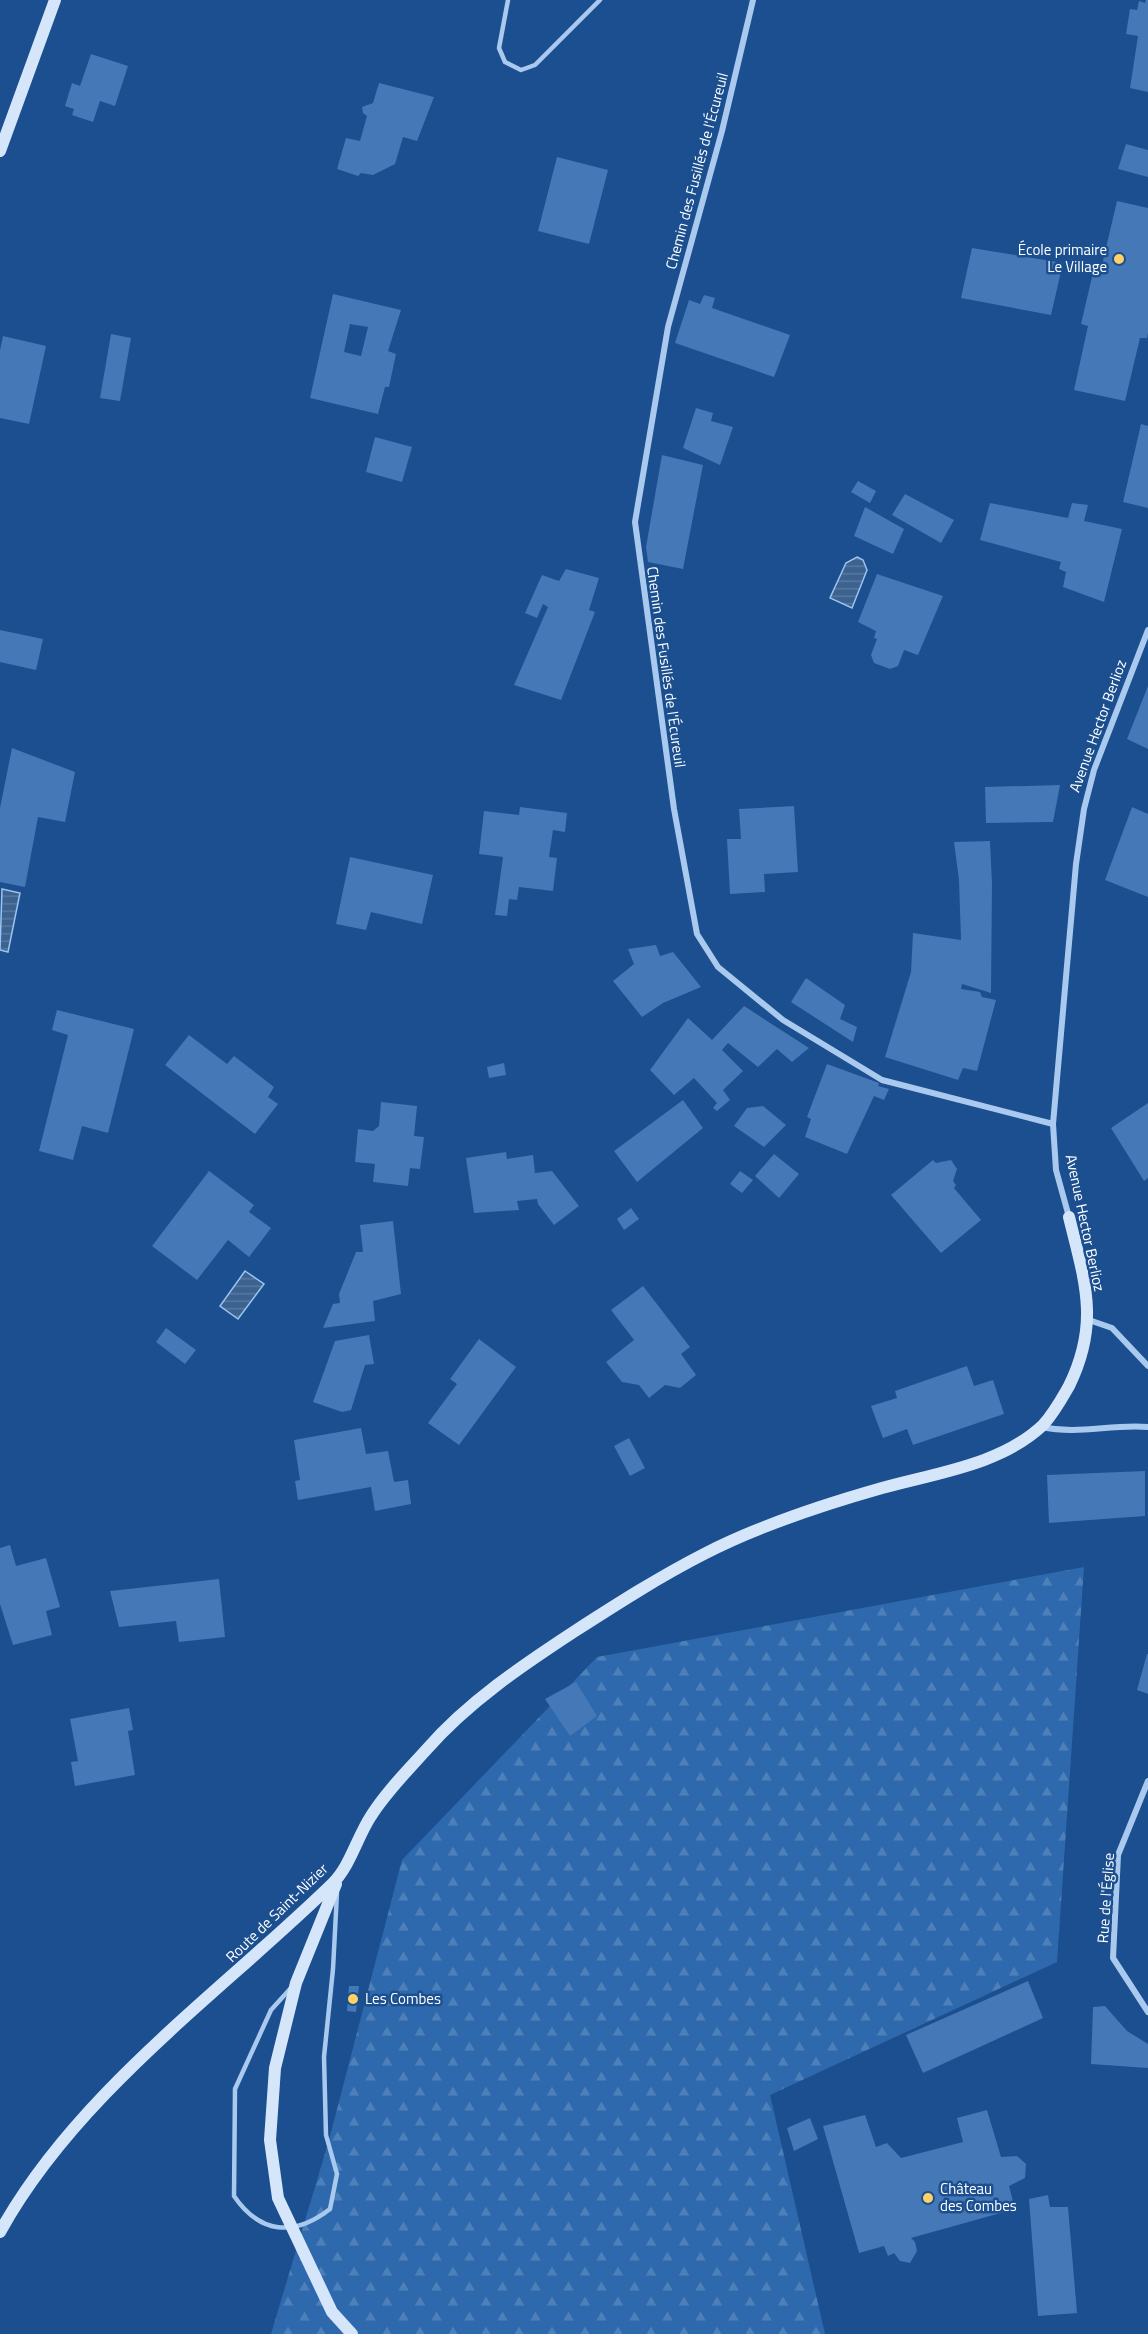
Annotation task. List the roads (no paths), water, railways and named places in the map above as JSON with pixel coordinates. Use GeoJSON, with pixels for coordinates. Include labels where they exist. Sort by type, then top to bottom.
{"type":"FeatureCollection","features":[{"type":"Feature","properties":{"kind":"main road"},"geometry":{"type":"LineString","coordinates":[[0,151],[55,0]]}},
{"type":"Feature","properties":{"kind":"main road","name":"Avenue Hector Berlioz"},"geometry":{"type":"LineString","coordinates":[[674,1569],[730,1541],[835,1503],[969,1465],[1005,1450],[1041,1427],[1058,1407],[1078,1367],[1089,1320],[1087,1293],[1069,1217]]}},
{"type":"Feature","properties":{"kind":"main road","name":"Route de Saint-Nizier"},"geometry":{"type":"LineString","coordinates":[[0,2232],[16,2203],[54,2150],[100,2099],[337,1880],[372,1814],[430,1745],[524,1665],[674,1569]]}},
{"type":"Feature","properties":{"kind":"main road"},"geometry":{"type":"LineString","coordinates":[[337,1880],[296,1983],[275,2068],[270,2140],[278,2198],[332,2312],[352,2334]]}},
{"type":"Feature","properties":{"kind":"street","name":"Chemin des Fusillés de l'Écureuil"},"geometry":{"type":"LineString","coordinates":[[753,0],[722,131],[668,327],[635,522],[674,809],[697,934],[718,967],[783,1020],[882,1080],[1053,1124]]}},
{"type":"Feature","properties":{"kind":"street","name":"Avenue Hector Berlioz"},"geometry":{"type":"LineString","coordinates":[[1069,1217],[1056,1170],[1053,1124],[1076,864],[1084,809],[1094,770],[1148,630]]}},
{"type":"Feature","properties":{"kind":"street"},"geometry":{"type":"LineString","coordinates":[[1089,1320],[1112,1328],[1148,1366]]}},
{"type":"Feature","properties":{"kind":"street"},"geometry":{"type":"LineString","coordinates":[[1041,1427],[1067,1432],[1126,1425],[1148,1427]]}},
{"type":"Feature","properties":{"kind":"street","name":"Rue de l'Église"},"geometry":{"type":"LineString","coordinates":[[1148,1781],[1118,1855],[1113,1958],[1148,2012]]}},
{"type":"Feature","properties":{"kind":"lane"},"geometry":{"type":"LineString","coordinates":[[508,0],[499,48],[505,62],[521,70],[535,65],[600,0]]}},
{"type":"Feature","properties":{"kind":"lane"},"geometry":{"type":"LineString","coordinates":[[296,1983],[272,2010],[235,2089],[234,2196],[244,2211],[268,2227],[292,2228],[313,2222],[330,2209],[337,2174],[326,2135],[324,2057],[333,1969],[337,1880]]}},
{"type":"Feature","properties":{"kind":"place","name":"École primaire Le Village"},"geometry":{"type":"Point","coordinates":[1119,259]}},
{"type":"Feature","properties":{"kind":"place","name":"Les Combes"},"geometry":{"type":"Point","coordinates":[353,1999]}},
{"type":"Feature","properties":{"kind":"place","name":"Château des Combes"},"geometry":{"type":"Point","coordinates":[928,2198]}}]}
